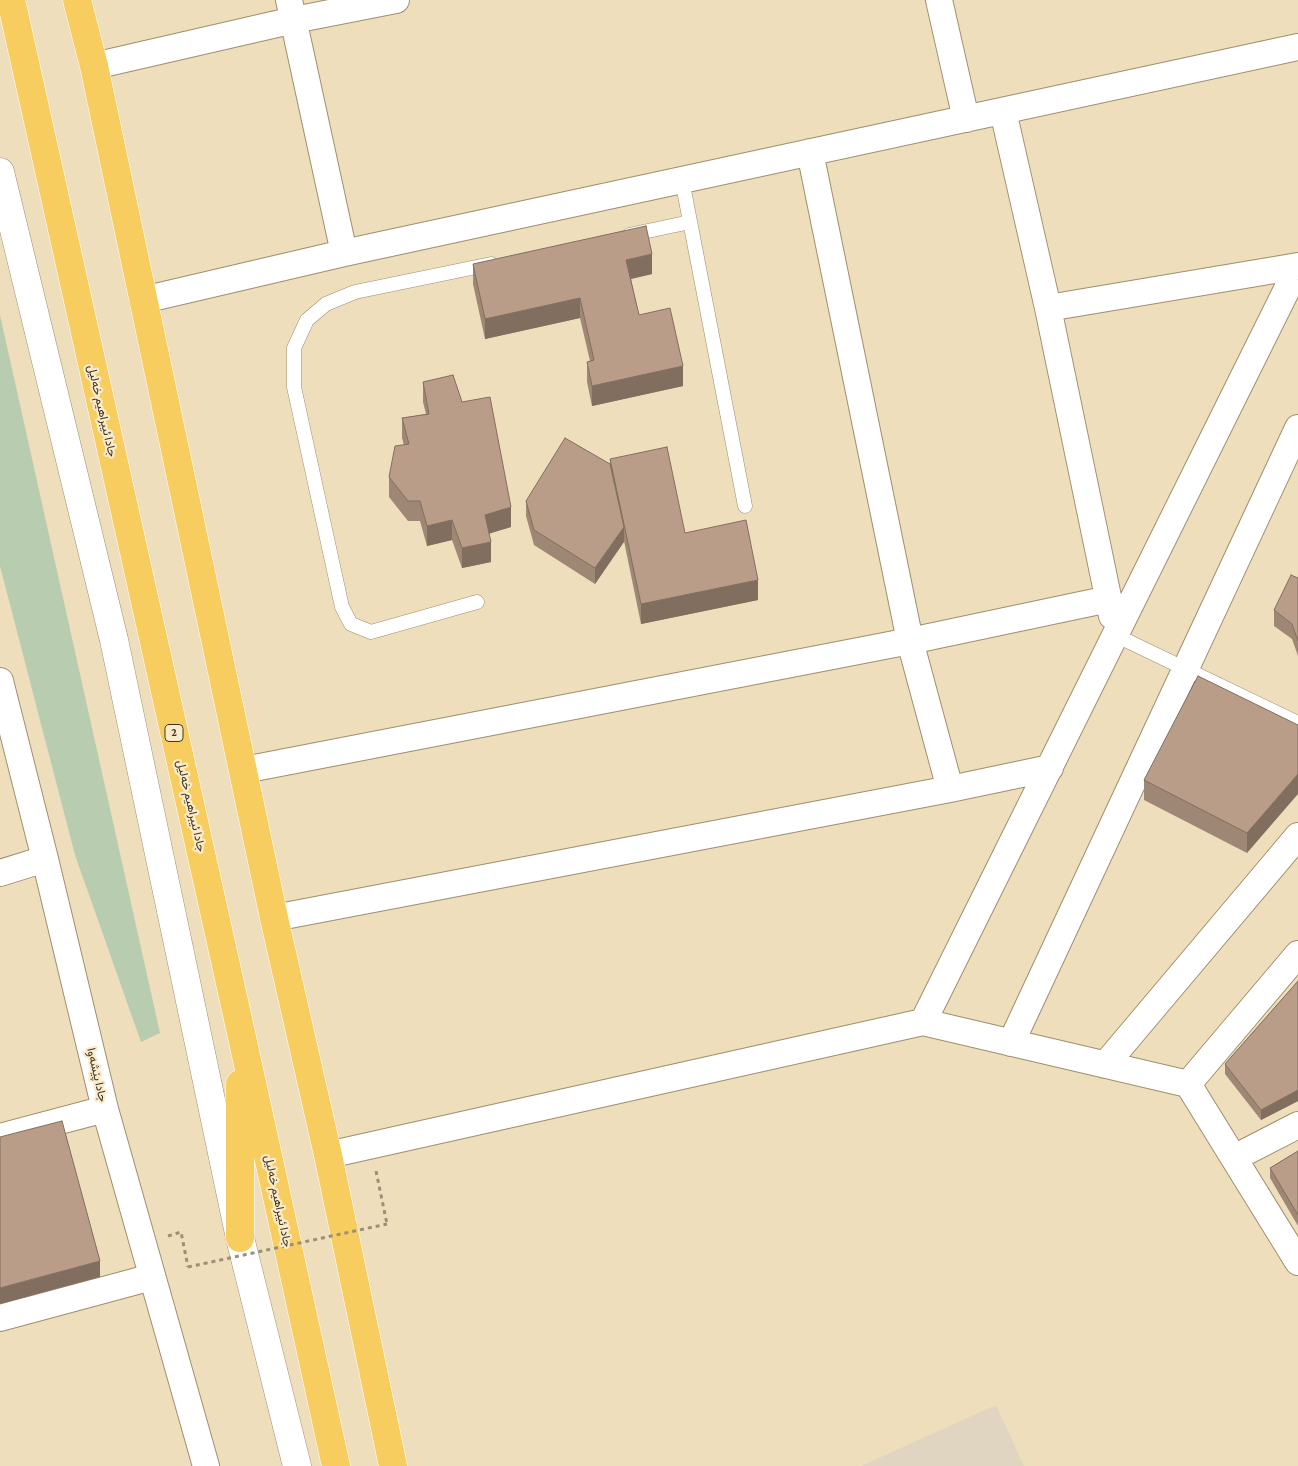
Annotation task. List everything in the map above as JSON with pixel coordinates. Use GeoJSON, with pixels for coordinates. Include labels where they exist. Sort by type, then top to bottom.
{"type":"FeatureCollection","features":[{"type":"Feature","properties":{"kind":"highway","name":"جادا ئیبراهیم خەلیل"},"geometry":{"type":"LineString","coordinates":[[11,0],[336,1466]]}},
{"type":"Feature","properties":{"kind":"highway"},"geometry":{"type":"LineString","coordinates":[[77,0],[94,66],[274,918],[328,1155],[393,1466]]}},
{"type":"Feature","properties":{"kind":"highway"},"geometry":{"type":"LineString","coordinates":[[236,1010],[241,1121],[240,1238]]}},
{"type":"Feature","properties":{"kind":"main road"},"geometry":{"type":"LineString","coordinates":[[0,172],[114,640],[240,1238],[297,1466]]}},
{"type":"Feature","properties":{"kind":"street"},"geometry":{"type":"LineString","coordinates":[[94,66],[291,10],[396,0]]}},
{"type":"Feature","properties":{"kind":"street"},"geometry":{"type":"LineString","coordinates":[[939,0],[966,119]]}},
{"type":"Feature","properties":{"kind":"street"},"geometry":{"type":"LineString","coordinates":[[291,10],[344,253]]}},
{"type":"Feature","properties":{"kind":"street"},"geometry":{"type":"LineString","coordinates":[[143,300],[344,253],[1298,47]]}},
{"type":"Feature","properties":{"kind":"street"},"geometry":{"type":"LineString","coordinates":[[1003,111],[1048,308],[1115,635]]}},
{"type":"Feature","properties":{"kind":"street"},"geometry":{"type":"LineString","coordinates":[[810,152],[910,641],[950,789]]}},
{"type":"Feature","properties":{"kind":"street"},"geometry":{"type":"LineString","coordinates":[[1048,308],[1298,266]]}},
{"type":"Feature","properties":{"kind":"street"},"geometry":{"type":"LineString","coordinates":[[923,1022],[1298,266]]}},
{"type":"Feature","properties":{"kind":"street"},"geometry":{"type":"LineString","coordinates":[[1011,1043],[1298,428]]}},
{"type":"Feature","properties":{"kind":"street"},"geometry":{"type":"LineString","coordinates":[[244,770],[910,641],[1109,599]]}},
{"type":"Feature","properties":{"kind":"street","name":"جادا پێشەوا"},"geometry":{"type":"LineString","coordinates":[[0,681],[105,1109],[206,1466]]}},
{"type":"Feature","properties":{"kind":"street"},"geometry":{"type":"LineString","coordinates":[[274,918],[950,789],[1050,768]]}},
{"type":"Feature","properties":{"kind":"street"},"geometry":{"type":"LineString","coordinates":[[1105,1065],[1298,836]]}},
{"type":"Feature","properties":{"kind":"street"},"geometry":{"type":"LineString","coordinates":[[0,873],[45,859]]}},
{"type":"Feature","properties":{"kind":"street"},"geometry":{"type":"LineString","coordinates":[[1188,1084],[1298,954]]}},
{"type":"Feature","properties":{"kind":"street"},"geometry":{"type":"LineString","coordinates":[[328,1155],[923,1022],[1188,1084],[1298,1262]]}},
{"type":"Feature","properties":{"kind":"street"},"geometry":{"type":"LineString","coordinates":[[0,1137],[105,1109]]}},
{"type":"Feature","properties":{"kind":"street"},"geometry":{"type":"LineString","coordinates":[[1234,1158],[1298,1124]]}},
{"type":"Feature","properties":{"kind":"street"},"geometry":{"type":"LineString","coordinates":[[0,1318],[152,1277]]}},
{"type":"Feature","properties":{"kind":"lane"},"geometry":{"type":"LineString","coordinates":[[682,180],[745,506]]}},
{"type":"Feature","properties":{"kind":"lane"},"geometry":{"type":"LineString","coordinates":[[613,238],[690,222]]}},
{"type":"Feature","properties":{"kind":"lane"},"geometry":{"type":"LineString","coordinates":[[477,602],[371,632],[352,624],[342,607],[294,387],[294,348],[307,320],[326,304],[355,292],[508,260]]}},
{"type":"Feature","properties":{"kind":"lane"},"geometry":{"type":"LineString","coordinates":[[1115,635],[1298,724]]}},
{"type":"Feature","properties":{"kind":"path"},"geometry":{"type":"LineString","coordinates":[[182,1232],[188,1267],[387,1224],[380,1192]]}},
{"type":"Feature","properties":{"kind":"shaded area"},"geometry":{"type":"Polygon","coordinates":[[[996,1405],[1024,1466],[861,1466],[996,1405]]]}},
{"type":"Feature","properties":{"kind":"green space"},"geometry":{"type":"Polygon","coordinates":[[[0,315],[160,1033],[141,1042],[75,855],[0,566],[0,315]]]}},
{"type":"Feature","properties":{"kind":"building"},"geometry":{"type":"Polygon","coordinates":[[[646,226],[652,254],[626,260],[639,315],[670,308],[683,366],[592,386],[587,362],[594,360],[580,298],[485,319],[473,264],[646,226]]]}},
{"type":"Feature","properties":{"kind":"building"},"geometry":{"type":"Polygon","coordinates":[[[453,375],[462,402],[490,397],[511,507],[485,515],[491,542],[462,548],[452,520],[427,526],[420,501],[408,501],[389,477],[395,446],[409,444],[402,418],[429,414],[423,382],[453,375]]]}},
{"type":"Feature","properties":{"kind":"building"},"geometry":{"type":"Polygon","coordinates":[[[565,438],[610,464],[624,527],[595,568],[534,530],[526,501],[565,438]]]}},
{"type":"Feature","properties":{"kind":"building"},"geometry":{"type":"Polygon","coordinates":[[[667,447],[685,533],[746,520],[758,580],[641,604],[610,459],[667,447]]]}},
{"type":"Feature","properties":{"kind":"building"},"geometry":{"type":"Polygon","coordinates":[[[1291,575],[1298,578],[1298,641],[1292,624],[1274,610],[1291,575]]]}},
{"type":"Feature","properties":{"kind":"building"},"geometry":{"type":"Polygon","coordinates":[[[1198,676],[1298,725],[1298,774],[1247,833],[1144,780],[1198,676]]]}},
{"type":"Feature","properties":{"kind":"building"},"geometry":{"type":"Polygon","coordinates":[[[1298,981],[1298,1090],[1261,1110],[1225,1064],[1298,981]]]}},
{"type":"Feature","properties":{"kind":"building"},"geometry":{"type":"Polygon","coordinates":[[[62,1121],[100,1261],[0,1288],[0,1137],[62,1121]]]}},
{"type":"Feature","properties":{"kind":"building"},"geometry":{"type":"Polygon","coordinates":[[[1298,1151],[1298,1215],[1270,1168],[1298,1151]]]}}]}
